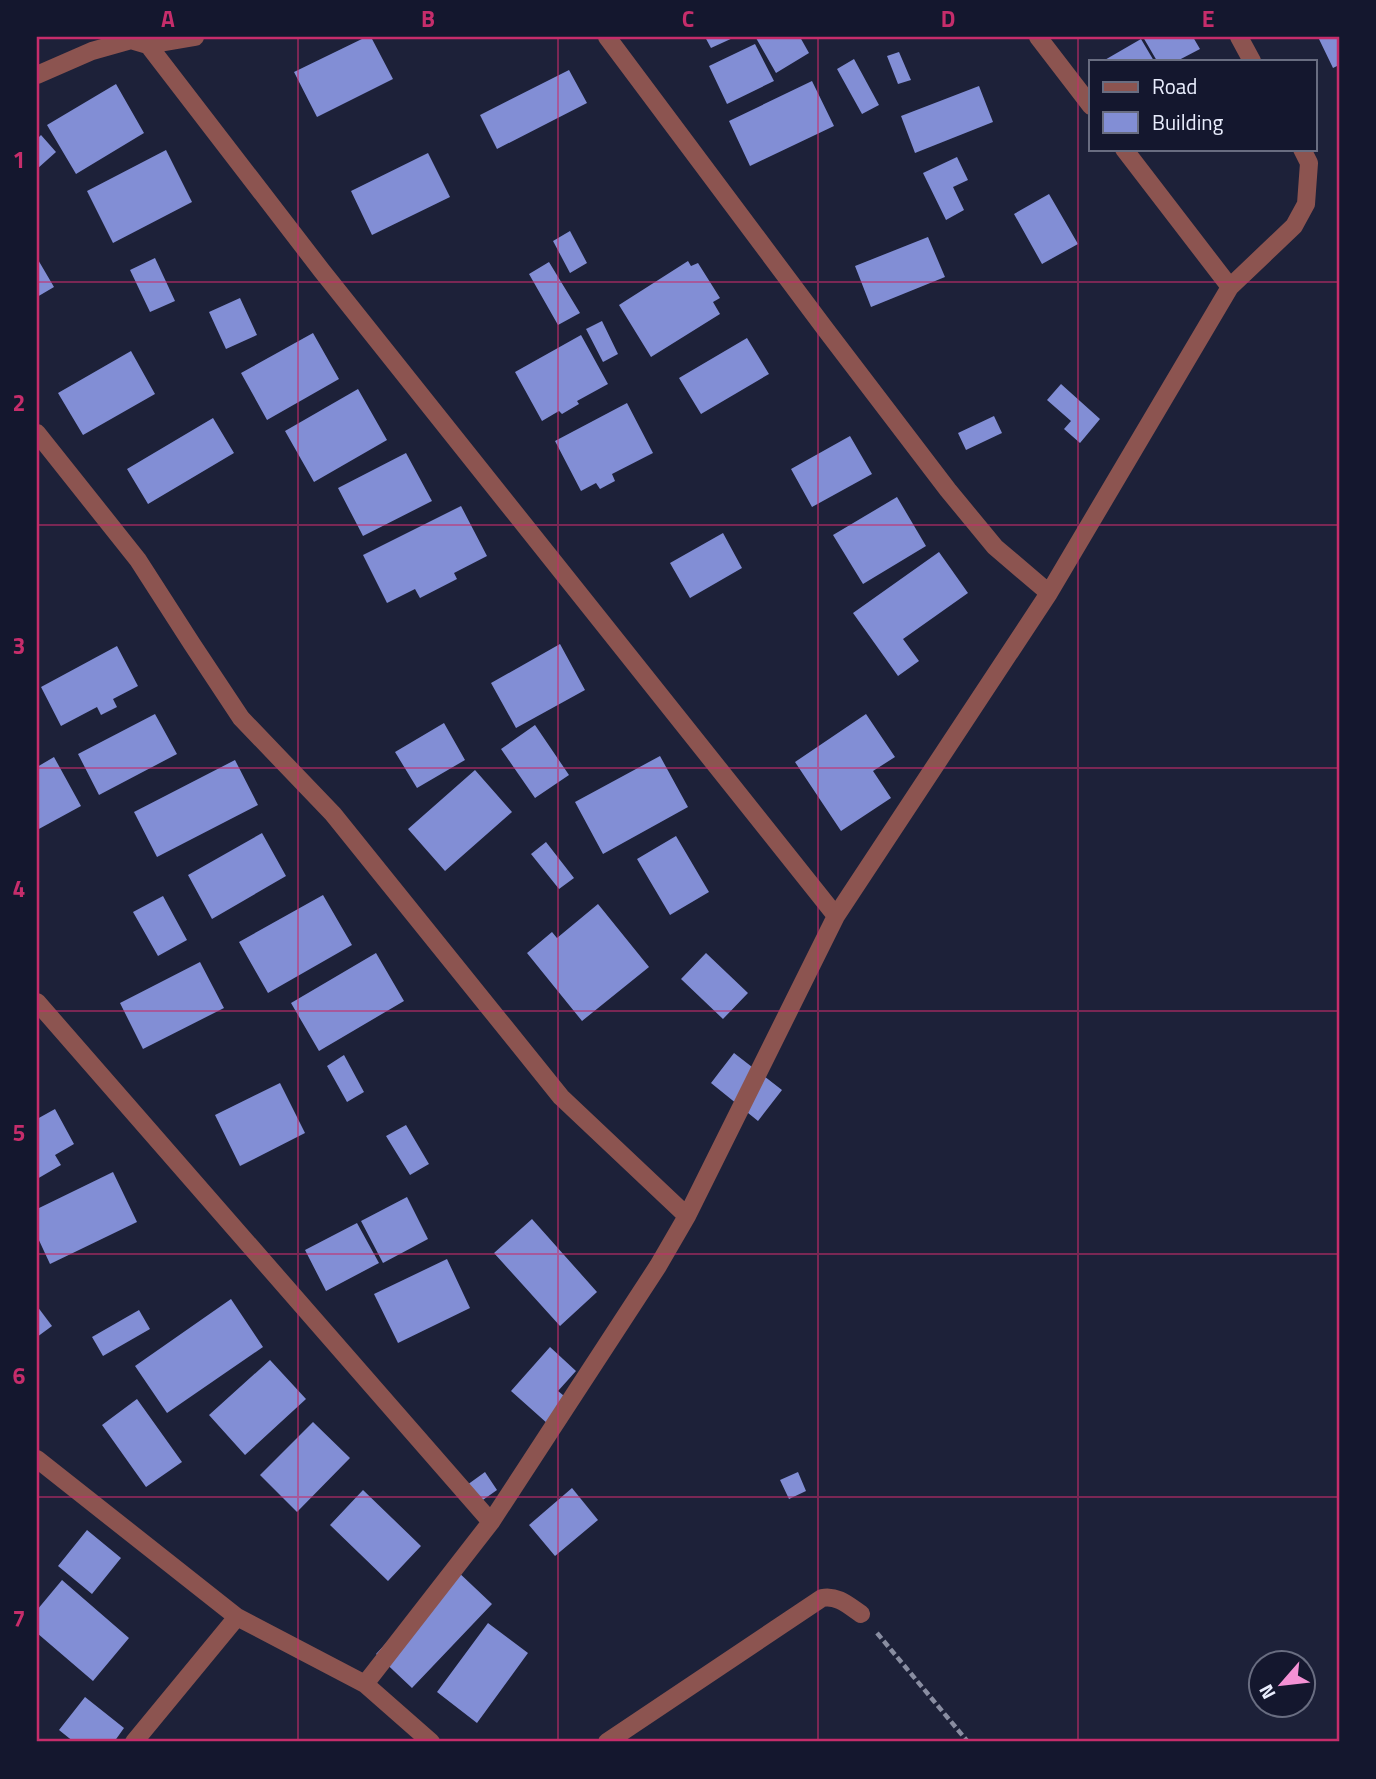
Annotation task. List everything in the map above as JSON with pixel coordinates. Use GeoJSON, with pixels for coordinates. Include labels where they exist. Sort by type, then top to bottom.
{"type":"FeatureCollection","features":[{"type":"Feature","properties":{"kind":"street"},"geometry":{"type":"LineString","coordinates":[[37,75],[92,51],[131,40],[195,37]]}},
{"type":"Feature","properties":{"kind":"street"},"geometry":{"type":"LineString","coordinates":[[607,37],[948,490],[995,547],[1049,593]]}},
{"type":"Feature","properties":{"kind":"street"},"geometry":{"type":"LineString","coordinates":[[1038,37],[1089,103]]}},
{"type":"Feature","properties":{"kind":"street"},"geometry":{"type":"LineString","coordinates":[[1238,37],[1251,60]]}},
{"type":"Feature","properties":{"kind":"street"},"geometry":{"type":"LineString","coordinates":[[145,41],[322,271],[836,916]]}},
{"type":"Feature","properties":{"kind":"street"},"geometry":{"type":"LineString","coordinates":[[1125,150],[1230,287]]}},
{"type":"Feature","properties":{"kind":"street"},"geometry":{"type":"LineString","coordinates":[[365,1684],[491,1522],[658,1266],[687,1216],[836,916],[1049,593],[1230,287],[1294,226],[1306,204],[1309,163],[1302,150]]}},
{"type":"Feature","properties":{"kind":"street"},"geometry":{"type":"LineString","coordinates":[[37,433],[138,560],[241,718],[333,814],[561,1097],[687,1216]]}},
{"type":"Feature","properties":{"kind":"street"},"geometry":{"type":"LineString","coordinates":[[37,1002],[491,1522]]}},
{"type":"Feature","properties":{"kind":"street"},"geometry":{"type":"LineString","coordinates":[[37,1459],[237,1617],[365,1684],[430,1742]]}},
{"type":"Feature","properties":{"kind":"street"},"geometry":{"type":"LineString","coordinates":[[607,1742],[822,1598],[831,1596],[841,1600],[861,1614]]}},
{"type":"Feature","properties":{"kind":"street"},"geometry":{"type":"LineString","coordinates":[[134,1742],[237,1617]]}},
{"type":"Feature","properties":{"kind":"path"},"geometry":{"type":"LineString","coordinates":[[861,1614],[968,1742]]}},
{"type":"Feature","properties":{"kind":"building"},"geometry":{"type":"Polygon","coordinates":[[[371,37],[393,79],[317,117],[294,72],[371,37]]]}},
{"type":"Feature","properties":{"kind":"building"},"geometry":{"type":"Polygon","coordinates":[[[705,37],[735,37],[711,48],[705,37]]]}},
{"type":"Feature","properties":{"kind":"building"},"geometry":{"type":"Polygon","coordinates":[[[757,37],[800,37],[809,53],[776,73],[757,37]]]}},
{"type":"Feature","properties":{"kind":"building"},"geometry":{"type":"Polygon","coordinates":[[[1143,37],[1193,37],[1200,49],[1179,60],[1156,60],[1143,37]]]}},
{"type":"Feature","properties":{"kind":"building"},"geometry":{"type":"Polygon","coordinates":[[[1318,37],[1339,37],[1339,65],[1333,68],[1318,37]]]}},
{"type":"Feature","properties":{"kind":"building"},"geometry":{"type":"Polygon","coordinates":[[[1141,39],[1153,60],[1105,60],[1141,39]]]}},
{"type":"Feature","properties":{"kind":"building"},"geometry":{"type":"Polygon","coordinates":[[[755,44],[774,81],[727,104],[709,66],[755,44]]]}},
{"type":"Feature","properties":{"kind":"building"},"geometry":{"type":"Polygon","coordinates":[[[899,52],[911,80],[898,84],[887,56],[899,52]]]}},
{"type":"Feature","properties":{"kind":"building"},"geometry":{"type":"Polygon","coordinates":[[[854,59],[879,105],[862,114],[837,69],[854,59]]]}},
{"type":"Feature","properties":{"kind":"building"},"geometry":{"type":"Polygon","coordinates":[[[569,70],[587,103],[497,149],[480,115],[569,70]]]}},
{"type":"Feature","properties":{"kind":"building"},"geometry":{"type":"Polygon","coordinates":[[[812,81],[834,126],[750,166],[729,121],[812,81]]]}},
{"type":"Feature","properties":{"kind":"building"},"geometry":{"type":"Polygon","coordinates":[[[116,84],[144,133],[76,174],[47,125],[116,84]]]}},
{"type":"Feature","properties":{"kind":"building"},"geometry":{"type":"Polygon","coordinates":[[[979,86],[993,122],[915,153],[901,116],[979,86]]]}},
{"type":"Feature","properties":{"kind":"building"},"geometry":{"type":"Polygon","coordinates":[[[41,135],[56,152],[37,169],[37,139],[41,135]]]}},
{"type":"Feature","properties":{"kind":"building"},"geometry":{"type":"Polygon","coordinates":[[[166,150],[192,202],[113,243],[87,191],[166,150]]]}},
{"type":"Feature","properties":{"kind":"building"},"geometry":{"type":"Polygon","coordinates":[[[428,153],[450,197],[372,235],[351,191],[428,153]]]}},
{"type":"Feature","properties":{"kind":"building"},"geometry":{"type":"Polygon","coordinates":[[[957,157],[968,180],[953,187],[964,210],[946,220],[923,173],[957,157]]]}},
{"type":"Feature","properties":{"kind":"building"},"geometry":{"type":"Polygon","coordinates":[[[1049,194],[1078,244],[1042,264],[1014,214],[1049,194]]]}},
{"type":"Feature","properties":{"kind":"building"},"geometry":{"type":"Polygon","coordinates":[[[570,231],[587,263],[570,273],[553,241],[570,231]]]}},
{"type":"Feature","properties":{"kind":"building"},"geometry":{"type":"Polygon","coordinates":[[[928,237],[945,277],[871,307],[855,266],[928,237]]]}},
{"type":"Feature","properties":{"kind":"building"},"geometry":{"type":"Polygon","coordinates":[[[37,258],[54,287],[37,297],[37,258]]]}},
{"type":"Feature","properties":{"kind":"building"},"geometry":{"type":"Polygon","coordinates":[[[155,258],[175,301],[150,312],[130,270],[155,258]]]}},
{"type":"Feature","properties":{"kind":"building"},"geometry":{"type":"Polygon","coordinates":[[[688,261],[691,266],[698,263],[720,298],[713,302],[720,314],[651,357],[619,305],[688,261]]]}},
{"type":"Feature","properties":{"kind":"building"},"geometry":{"type":"Polygon","coordinates":[[[549,262],[580,313],[558,325],[529,274],[549,262]]]}},
{"type":"Feature","properties":{"kind":"building"},"geometry":{"type":"Polygon","coordinates":[[[240,298],[257,335],[226,349],[209,312],[240,298]]]}},
{"type":"Feature","properties":{"kind":"building"},"geometry":{"type":"Polygon","coordinates":[[[602,321],[618,354],[603,362],[586,329],[602,321]]]}},
{"type":"Feature","properties":{"kind":"building"},"geometry":{"type":"Polygon","coordinates":[[[313,333],[339,379],[267,420],[241,373],[313,333]]]}},
{"type":"Feature","properties":{"kind":"building"},"geometry":{"type":"Polygon","coordinates":[[[581,335],[608,384],[577,401],[579,404],[562,414],[559,411],[542,421],[515,372],[581,335]]]}},
{"type":"Feature","properties":{"kind":"building"},"geometry":{"type":"Polygon","coordinates":[[[747,338],[769,374],[701,414],[679,378],[747,338]]]}},
{"type":"Feature","properties":{"kind":"building"},"geometry":{"type":"Polygon","coordinates":[[[131,351],[155,394],[83,435],[58,393],[131,351]]]}},
{"type":"Feature","properties":{"kind":"building"},"geometry":{"type":"Polygon","coordinates":[[[1061,384],[1100,419],[1080,443],[1064,429],[1071,421],[1047,400],[1061,384]]]}},
{"type":"Feature","properties":{"kind":"building"},"geometry":{"type":"Polygon","coordinates":[[[358,389],[387,440],[314,482],[285,431],[358,389]]]}},
{"type":"Feature","properties":{"kind":"building"},"geometry":{"type":"Polygon","coordinates":[[[627,403],[653,453],[612,474],[615,481],[600,489],[596,483],[581,491],[555,441],[627,403]]]}},
{"type":"Feature","properties":{"kind":"building"},"geometry":{"type":"Polygon","coordinates":[[[994,416],[1002,433],[966,450],[958,433],[994,416]]]}},
{"type":"Feature","properties":{"kind":"building"},"geometry":{"type":"Polygon","coordinates":[[[213,418],[234,453],[148,504],[127,469],[213,418]]]}},
{"type":"Feature","properties":{"kind":"building"},"geometry":{"type":"Polygon","coordinates":[[[850,436],[872,474],[812,507],[791,469],[850,436]]]}},
{"type":"Feature","properties":{"kind":"building"},"geometry":{"type":"Polygon","coordinates":[[[406,453],[432,501],[363,536],[338,488],[406,453]]]}},
{"type":"Feature","properties":{"kind":"building"},"geometry":{"type":"Polygon","coordinates":[[[897,497],[926,546],[863,584],[833,535],[897,497]]]}},
{"type":"Feature","properties":{"kind":"building"},"geometry":{"type":"Polygon","coordinates":[[[461,506],[487,556],[454,573],[457,579],[420,598],[415,589],[387,603],[363,555],[461,506]]]}},
{"type":"Feature","properties":{"kind":"building"},"geometry":{"type":"Polygon","coordinates":[[[723,533],[742,568],[690,598],[670,563],[723,533]]]}},
{"type":"Feature","properties":{"kind":"building"},"geometry":{"type":"Polygon","coordinates":[[[939,552],[968,593],[903,639],[919,661],[898,676],[853,613],[939,552]]]}},
{"type":"Feature","properties":{"kind":"building"},"geometry":{"type":"Polygon","coordinates":[[[560,644],[585,690],[516,728],[491,683],[560,644]]]}},
{"type":"Feature","properties":{"kind":"building"},"geometry":{"type":"Polygon","coordinates":[[[117,646],[138,686],[113,699],[117,707],[101,715],[97,707],[61,726],[41,687],[117,646]]]}},
{"type":"Feature","properties":{"kind":"building"},"geometry":{"type":"Polygon","coordinates":[[[155,714],[177,754],[99,795],[78,754],[155,714]]]}},
{"type":"Feature","properties":{"kind":"building"},"geometry":{"type":"Polygon","coordinates":[[[866,714],[895,757],[873,771],[891,798],[841,831],[795,762],[866,714]]]}},
{"type":"Feature","properties":{"kind":"building"},"geometry":{"type":"Polygon","coordinates":[[[444,723],[465,760],[417,788],[395,752],[444,723]]]}},
{"type":"Feature","properties":{"kind":"building"},"geometry":{"type":"Polygon","coordinates":[[[535,725],[569,775],[535,798],[501,749],[535,725]]]}},
{"type":"Feature","properties":{"kind":"building"},"geometry":{"type":"Polygon","coordinates":[[[660,756],[688,807],[603,854],[575,802],[660,756]]]}},
{"type":"Feature","properties":{"kind":"building"},"geometry":{"type":"Polygon","coordinates":[[[54,757],[81,806],[37,830],[37,767],[54,757]]]}},
{"type":"Feature","properties":{"kind":"building"},"geometry":{"type":"Polygon","coordinates":[[[235,760],[258,805],[157,857],[134,812],[235,760]]]}},
{"type":"Feature","properties":{"kind":"building"},"geometry":{"type":"Polygon","coordinates":[[[475,770],[512,812],[445,871],[408,829],[475,770]]]}},
{"type":"Feature","properties":{"kind":"building"},"geometry":{"type":"Polygon","coordinates":[[[262,833],[286,876],[212,919],[188,875],[262,833]]]}},
{"type":"Feature","properties":{"kind":"building"},"geometry":{"type":"Polygon","coordinates":[[[676,836],[709,892],[670,915],[637,859],[676,836]]]}},
{"type":"Feature","properties":{"kind":"building"},"geometry":{"type":"Polygon","coordinates":[[[546,842],[574,878],[559,889],[531,854],[546,842]]]}},
{"type":"Feature","properties":{"kind":"building"},"geometry":{"type":"Polygon","coordinates":[[[323,895],[352,945],[268,993],[239,942],[323,895]]]}},
{"type":"Feature","properties":{"kind":"building"},"geometry":{"type":"Polygon","coordinates":[[[163,896],[187,940],[158,956],[133,912],[163,896]]]}},
{"type":"Feature","properties":{"kind":"building"},"geometry":{"type":"Polygon","coordinates":[[[598,904],[649,967],[582,1021],[527,953],[552,932],[557,938],[598,904]]]}},
{"type":"Feature","properties":{"kind":"building"},"geometry":{"type":"Polygon","coordinates":[[[376,953],[404,1001],[319,1051],[291,1003],[376,953]]]}},
{"type":"Feature","properties":{"kind":"building"},"geometry":{"type":"Polygon","coordinates":[[[706,953],[748,993],[723,1019],[681,979],[706,953]]]}},
{"type":"Feature","properties":{"kind":"building"},"geometry":{"type":"Polygon","coordinates":[[[200,962],[224,1008],[143,1049],[120,1003],[200,962]]]}},
{"type":"Feature","properties":{"kind":"building"},"geometry":{"type":"Polygon","coordinates":[[[734,1053],[782,1090],[758,1121],[711,1083],[734,1053]]]}},
{"type":"Feature","properties":{"kind":"building"},"geometry":{"type":"Polygon","coordinates":[[[344,1055],[364,1092],[347,1102],[327,1066],[344,1055]]]}},
{"type":"Feature","properties":{"kind":"building"},"geometry":{"type":"Polygon","coordinates":[[[280,1083],[305,1133],[240,1166],[215,1115],[280,1083]]]}},
{"type":"Feature","properties":{"kind":"building"},"geometry":{"type":"Polygon","coordinates":[[[55,1109],[74,1144],[55,1155],[61,1165],[37,1179],[37,1119],[55,1109]]]}},
{"type":"Feature","properties":{"kind":"building"},"geometry":{"type":"Polygon","coordinates":[[[406,1125],[429,1164],[410,1175],[386,1136],[406,1125]]]}},
{"type":"Feature","properties":{"kind":"building"},"geometry":{"type":"Polygon","coordinates":[[[113,1172],[137,1222],[50,1264],[37,1236],[37,1209],[113,1172]]]}},
{"type":"Feature","properties":{"kind":"building"},"geometry":{"type":"Polygon","coordinates":[[[407,1197],[428,1239],[383,1263],[361,1221],[407,1197]]]}},
{"type":"Feature","properties":{"kind":"building"},"geometry":{"type":"Polygon","coordinates":[[[532,1219],[597,1292],[560,1326],[494,1253],[532,1219]]]}},
{"type":"Feature","properties":{"kind":"building"},"geometry":{"type":"Polygon","coordinates":[[[357,1223],[379,1263],[326,1291],[305,1250],[357,1223]]]}},
{"type":"Feature","properties":{"kind":"building"},"geometry":{"type":"Polygon","coordinates":[[[447,1259],[470,1308],[398,1343],[374,1294],[447,1259]]]}},
{"type":"Feature","properties":{"kind":"building"},"geometry":{"type":"Polygon","coordinates":[[[231,1299],[263,1347],[167,1413],[135,1366],[231,1299]]]}},
{"type":"Feature","properties":{"kind":"building"},"geometry":{"type":"Polygon","coordinates":[[[37,1306],[52,1326],[37,1337],[37,1306]]]}},
{"type":"Feature","properties":{"kind":"building"},"geometry":{"type":"Polygon","coordinates":[[[139,1310],[150,1329],[103,1356],[92,1337],[139,1310]]]}},
{"type":"Feature","properties":{"kind":"building"},"geometry":{"type":"Polygon","coordinates":[[[550,1347],[576,1371],[558,1391],[569,1400],[548,1424],[511,1391],[550,1347]]]}},
{"type":"Feature","properties":{"kind":"building"},"geometry":{"type":"Polygon","coordinates":[[[270,1360],[306,1399],[245,1455],[209,1415],[270,1360]]]}},
{"type":"Feature","properties":{"kind":"building"},"geometry":{"type":"Polygon","coordinates":[[[137,1399],[182,1462],[146,1487],[102,1425],[137,1399]]]}},
{"type":"Feature","properties":{"kind":"building"},"geometry":{"type":"Polygon","coordinates":[[[313,1422],[350,1458],[297,1512],[260,1475],[313,1422]]]}},
{"type":"Feature","properties":{"kind":"building"},"geometry":{"type":"Polygon","coordinates":[[[485,1472],[497,1490],[480,1502],[467,1485],[485,1472]]]}},
{"type":"Feature","properties":{"kind":"building"},"geometry":{"type":"Polygon","coordinates":[[[798,1472],[806,1491],[789,1499],[780,1480],[798,1472]]]}},
{"type":"Feature","properties":{"kind":"building"},"geometry":{"type":"Polygon","coordinates":[[[572,1488],[598,1520],[555,1556],[529,1525],[572,1488]]]}},
{"type":"Feature","properties":{"kind":"building"},"geometry":{"type":"Polygon","coordinates":[[[363,1490],[421,1546],[388,1581],[330,1525],[363,1490]]]}},
{"type":"Feature","properties":{"kind":"building"},"geometry":{"type":"Polygon","coordinates":[[[87,1530],[121,1558],[92,1594],[58,1566],[87,1530]]]}},
{"type":"Feature","properties":{"kind":"building"},"geometry":{"type":"Polygon","coordinates":[[[455,1569],[492,1604],[412,1688],[376,1654],[455,1569]]]}},
{"type":"Feature","properties":{"kind":"building"},"geometry":{"type":"Polygon","coordinates":[[[62,1580],[129,1638],[93,1681],[37,1633],[37,1610],[62,1580]]]}},
{"type":"Feature","properties":{"kind":"building"},"geometry":{"type":"Polygon","coordinates":[[[488,1623],[528,1653],[477,1723],[437,1692],[488,1623]]]}},
{"type":"Feature","properties":{"kind":"building"},"geometry":{"type":"Polygon","coordinates":[[[85,1697],[124,1728],[114,1742],[74,1742],[59,1730],[85,1697]]]}}]}
